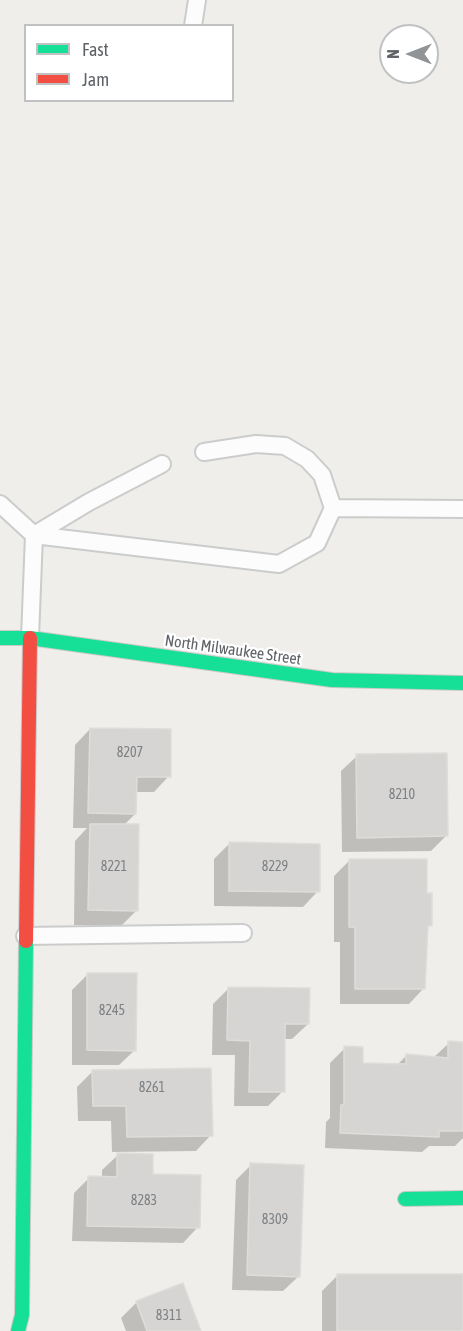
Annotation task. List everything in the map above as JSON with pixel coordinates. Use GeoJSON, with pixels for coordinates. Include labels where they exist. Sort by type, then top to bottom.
{"type":"FeatureCollection","features":[{"type":"Feature","properties":{"kind":"street","name":"North Milwaukee Street"},"geometry":{"type":"LineString","coordinates":[[0,638],[30,638],[333,680],[463,683]]}},
{"type":"Feature","properties":{"kind":"street"},"geometry":{"type":"LineString","coordinates":[[18,1331],[22,1315],[30,638]]}},
{"type":"Feature","properties":{"kind":"street"},"geometry":{"type":"LineString","coordinates":[[405,1199],[463,1198]]}},
{"type":"Feature","properties":{"kind":"lane"},"geometry":{"type":"LineString","coordinates":[[193,24],[197,0]]}},
{"type":"Feature","properties":{"kind":"lane"},"geometry":{"type":"LineString","coordinates":[[0,504],[34,535],[279,564],[317,543],[333,508],[322,475],[307,459],[285,446],[256,444],[204,452]]}},
{"type":"Feature","properties":{"kind":"lane"},"geometry":{"type":"LineString","coordinates":[[34,535],[89,502],[162,464]]}},
{"type":"Feature","properties":{"kind":"lane"},"geometry":{"type":"LineString","coordinates":[[333,508],[463,509]]}},
{"type":"Feature","properties":{"kind":"lane"},"geometry":{"type":"LineString","coordinates":[[30,638],[34,535]]}},
{"type":"Feature","properties":{"kind":"lane"},"geometry":{"type":"LineString","coordinates":[[26,936],[243,933]]}},
{"type":"Feature","properties":{"kind":"building"},"geometry":{"type":"Polygon","coordinates":[[[90,728],[171,729],[171,777],[137,777],[136,814],[88,813],[90,728]]]}},
{"type":"Feature","properties":{"kind":"building"},"geometry":{"type":"Polygon","coordinates":[[[447,753],[448,836],[357,838],[356,754],[447,753]]]}},
{"type":"Feature","properties":{"kind":"building"},"geometry":{"type":"Polygon","coordinates":[[[90,824],[139,824],[138,911],[88,910],[90,824]]]}},
{"type":"Feature","properties":{"kind":"building"},"geometry":{"type":"Polygon","coordinates":[[[229,842],[320,844],[320,892],[229,891],[229,842]]]}},
{"type":"Feature","properties":{"kind":"building"},"geometry":{"type":"Polygon","coordinates":[[[349,859],[427,859],[427,893],[432,893],[432,926],[428,926],[425,989],[355,989],[355,927],[349,927],[349,859]]]}},
{"type":"Feature","properties":{"kind":"building"},"geometry":{"type":"Polygon","coordinates":[[[87,973],[137,973],[136,1051],[87,1050],[87,973]]]}},
{"type":"Feature","properties":{"kind":"building"},"geometry":{"type":"Polygon","coordinates":[[[228,987],[310,988],[309,1024],[285,1024],[285,1092],[249,1092],[250,1041],[227,1040],[228,987]]]}},
{"type":"Feature","properties":{"kind":"building"},"geometry":{"type":"Polygon","coordinates":[[[448,1041],[463,1042],[463,1131],[439,1131],[439,1137],[340,1133],[341,1105],[344,1105],[344,1046],[363,1047],[363,1063],[406,1064],[406,1054],[448,1058],[448,1041]]]}},
{"type":"Feature","properties":{"kind":"building"},"geometry":{"type":"Polygon","coordinates":[[[211,1068],[213,1136],[127,1137],[126,1106],[93,1106],[92,1070],[211,1068]]]}},
{"type":"Feature","properties":{"kind":"building"},"geometry":{"type":"Polygon","coordinates":[[[117,1153],[153,1154],[153,1174],[201,1175],[200,1228],[87,1226],[88,1176],[117,1177],[117,1153]]]}},
{"type":"Feature","properties":{"kind":"building"},"geometry":{"type":"Polygon","coordinates":[[[250,1163],[304,1165],[300,1277],[247,1275],[250,1163]]]}},
{"type":"Feature","properties":{"kind":"building"},"geometry":{"type":"Polygon","coordinates":[[[337,1274],[463,1274],[463,1331],[337,1331],[337,1274]]]}},
{"type":"Feature","properties":{"kind":"building"},"geometry":{"type":"Polygon","coordinates":[[[183,1283],[201,1331],[147,1331],[136,1301],[183,1283]]]}},
{"type":"Feature","properties":{"kind":"traffic: fast"},"geometry":{"type":"LineString","coordinates":[[0,638],[30,638],[332,680],[463,683]]}},
{"type":"Feature","properties":{"kind":"traffic: fast"},"geometry":{"type":"LineString","coordinates":[[18,1331],[22,1315],[26,941]]}},
{"type":"Feature","properties":{"kind":"traffic: fast"},"geometry":{"type":"LineString","coordinates":[[405,1199],[463,1198]]}},
{"type":"Feature","properties":{"kind":"traffic: jam"},"geometry":{"type":"LineString","coordinates":[[26,941],[30,638]]}}]}
